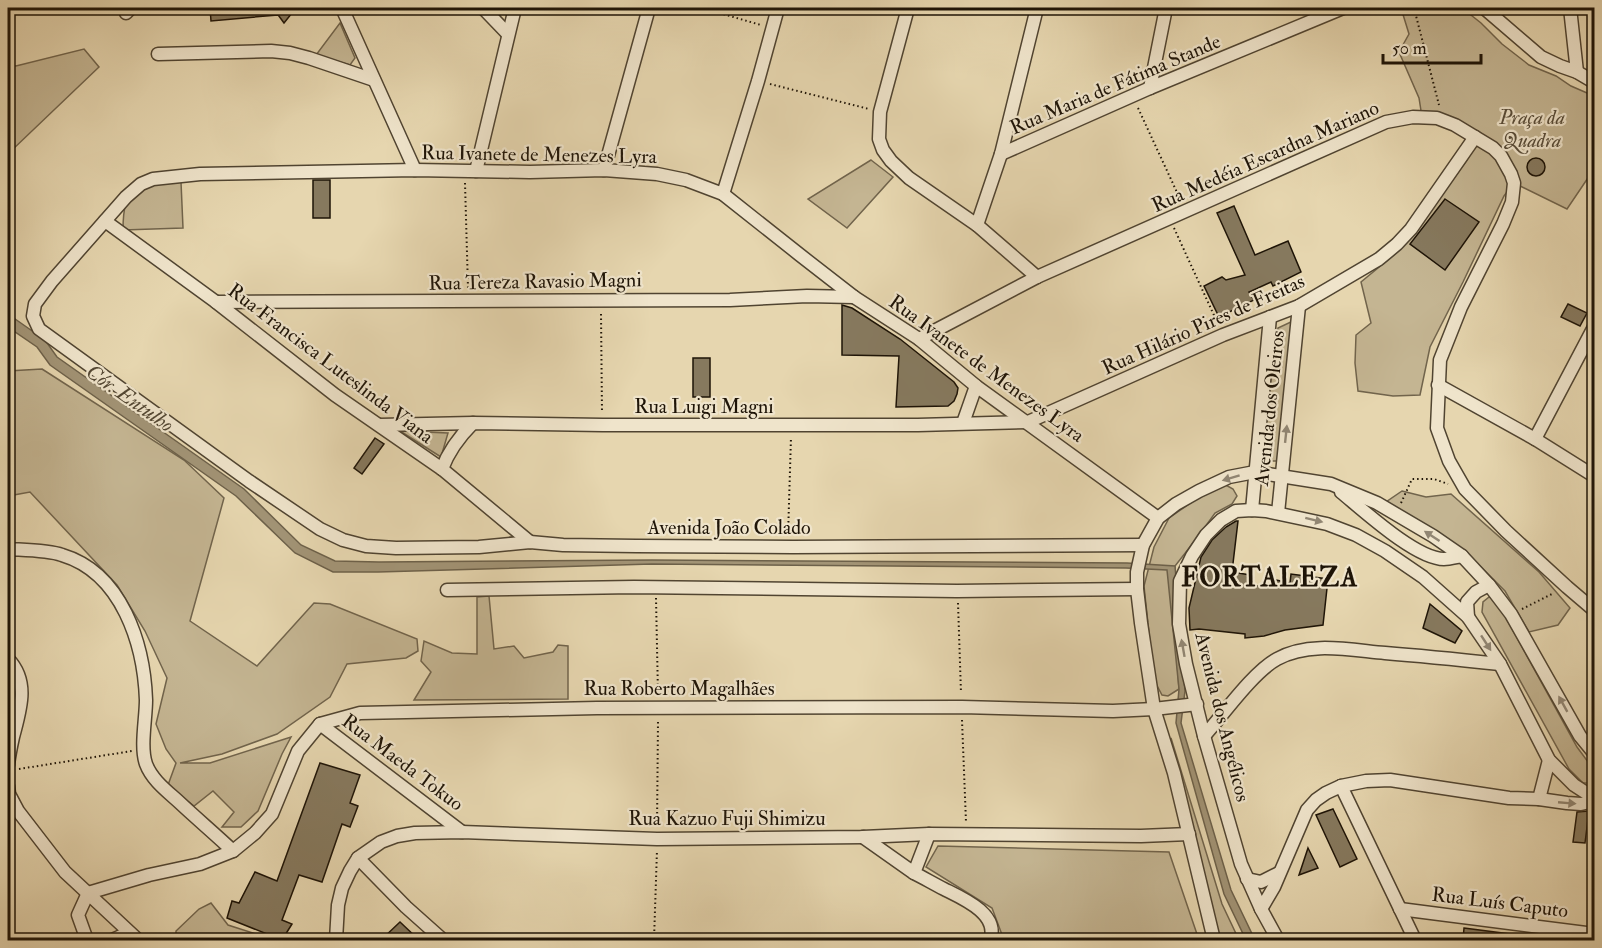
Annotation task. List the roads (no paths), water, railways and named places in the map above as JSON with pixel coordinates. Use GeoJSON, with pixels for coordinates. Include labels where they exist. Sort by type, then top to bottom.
{"type":"FeatureCollection","features":[{"type":"Feature","properties":{"kind":"street"},"geometry":{"type":"LineString","coordinates":[[342,8],[415,170]]}},
{"type":"Feature","properties":{"kind":"street"},"geometry":{"type":"LineString","coordinates":[[483,8],[508,34]]}},
{"type":"Feature","properties":{"kind":"street"},"geometry":{"type":"LineString","coordinates":[[471,171],[515,8]]}},
{"type":"Feature","properties":{"kind":"street"},"geometry":{"type":"LineString","coordinates":[[604,170],[649,8]]}},
{"type":"Feature","properties":{"kind":"street"},"geometry":{"type":"LineString","coordinates":[[723,194],[778,8]]}},
{"type":"Feature","properties":{"kind":"street"},"geometry":{"type":"LineString","coordinates":[[908,8],[880,112],[879,139],[891,161],[909,178],[977,225],[1037,277]]}},
{"type":"Feature","properties":{"kind":"street"},"geometry":{"type":"LineString","coordinates":[[977,225],[1001,154],[1037,8]]}},
{"type":"Feature","properties":{"kind":"street"},"geometry":{"type":"LineString","coordinates":[[1150,88],[1166,8]]}},
{"type":"Feature","properties":{"kind":"street","name":"Rua Maria de Fátima Stande"},"geometry":{"type":"LineString","coordinates":[[1001,154],[1150,88],[1343,8]]}},
{"type":"Feature","properties":{"kind":"street"},"geometry":{"type":"LineString","coordinates":[[1484,8],[1541,57],[1594,82]]}},
{"type":"Feature","properties":{"kind":"street"},"geometry":{"type":"LineString","coordinates":[[1570,8],[1577,72]]}},
{"type":"Feature","properties":{"kind":"street"},"geometry":{"type":"LineString","coordinates":[[158,54],[229,51],[281,52],[309,58],[374,80]]}},
{"type":"Feature","properties":{"kind":"street","name":"Rua Medéia Escardna Mariano"},"geometry":{"type":"LineString","coordinates":[[919,339],[1037,277],[1386,122],[1413,117],[1437,117],[1493,148],[1507,165],[1514,183],[1512,202],[1503,224],[1456,317],[1440,360],[1437,428],[1449,461],[1465,489],[1506,531],[1594,610]]}},
{"type":"Feature","properties":{"kind":"street","name":"Rua Hilário Pires de Freitas"},"geometry":{"type":"LineString","coordinates":[[1028,422],[1223,335],[1299,306],[1379,259],[1411,229],[1475,137]]}},
{"type":"Feature","properties":{"kind":"street","name":"Rua Ivanete de Menezes Lyra"},"geometry":{"type":"LineString","coordinates":[[39,329],[33,316],[35,304],[52,281],[126,197],[141,184],[153,179],[200,174],[415,170],[530,172],[604,170],[657,174],[687,180],[723,194],[855,297],[919,339],[976,386],[1158,518]]}},
{"type":"Feature","properties":{"kind":"street","name":"Rua Francisca Luteslinda Viana"},"geometry":{"type":"LineString","coordinates":[[105,221],[216,302],[335,395],[441,469],[530,542]]}},
{"type":"Feature","properties":{"kind":"street","name":"Rua Tereza Ravasio Magni"},"geometry":{"type":"LineString","coordinates":[[216,302],[730,300],[807,296],[855,297]]}},
{"type":"Feature","properties":{"kind":"street","name":"Avenida dos Oleiros"},"geometry":{"type":"LineString","coordinates":[[1278,513],[1299,306]]}},
{"type":"Feature","properties":{"kind":"street","name":"Avenida dos Oleiros"},"geometry":{"type":"LineString","coordinates":[[1252,510],[1270,317]]}},
{"type":"Feature","properties":{"kind":"street"},"geometry":{"type":"LineString","coordinates":[[1535,439],[1594,327]]}},
{"type":"Feature","properties":{"kind":"street","name":"Avenida João Colado"},"geometry":{"type":"LineString","coordinates":[[39,329],[249,481],[320,529],[343,540],[366,546],[479,548],[530,542],[563,545],[787,547],[1143,545]]}},
{"type":"Feature","properties":{"kind":"street"},"geometry":{"type":"LineString","coordinates":[[1438,385],[1535,439],[1594,476]]}},
{"type":"Feature","properties":{"kind":"street"},"geometry":{"type":"LineString","coordinates":[[963,423],[976,386]]}},
{"type":"Feature","properties":{"kind":"street","name":"Rua Luigi Magni"},"geometry":{"type":"LineString","coordinates":[[380,425],[473,423],[918,425],[1028,422]]}},
{"type":"Feature","properties":{"kind":"street"},"geometry":{"type":"LineString","coordinates":[[441,469],[456,440],[473,423]]}},
{"type":"Feature","properties":{"kind":"street"},"geometry":{"type":"LineString","coordinates":[[1214,940],[1174,773],[1154,709],[1137,589],[1137,572],[1143,545],[1158,518],[1199,491],[1230,477],[1255,472],[1331,483],[1396,513],[1462,556],[1489,585],[1511,614],[1580,736],[1594,753]]}},
{"type":"Feature","properties":{"kind":"street"},"geometry":{"type":"LineString","coordinates":[[1331,483],[1387,530],[1420,552],[1444,559],[1462,556]]}},
{"type":"Feature","properties":{"kind":"street","name":"Avenida dos Angélicos"},"geometry":{"type":"LineString","coordinates":[[1278,940],[1241,864],[1204,736],[1186,664],[1179,624],[1180,581],[1192,556],[1206,535],[1221,520],[1236,511],[1278,513],[1327,524],[1356,535],[1385,551],[1423,577],[1468,616],[1500,664],[1549,760],[1575,785],[1594,799]]}},
{"type":"Feature","properties":{"kind":"street"},"geometry":{"type":"LineString","coordinates":[[8,549],[61,554],[87,566],[107,584],[130,622],[139,646],[145,676],[144,749],[146,764],[156,781],[233,851]]}},
{"type":"Feature","properties":{"kind":"street"},"geometry":{"type":"LineString","coordinates":[[1468,616],[1467,602],[1476,592],[1489,585]]}},
{"type":"Feature","properties":{"kind":"street"},"geometry":{"type":"LineString","coordinates":[[447,590],[1137,589]]}},
{"type":"Feature","properties":{"kind":"street"},"geometry":{"type":"LineString","coordinates":[[1204,736],[1257,675],[1275,660],[1287,654],[1322,648],[1500,664]]}},
{"type":"Feature","properties":{"kind":"street"},"geometry":{"type":"LineString","coordinates":[[8,660],[21,682],[22,706],[13,767]]}},
{"type":"Feature","properties":{"kind":"street","name":"Rua Roberto Magalhães"},"geometry":{"type":"LineString","coordinates":[[320,724],[360,713],[658,708],[962,707],[1113,711],[1197,705]]}},
{"type":"Feature","properties":{"kind":"street"},"geometry":{"type":"LineString","coordinates":[[87,940],[78,915],[88,893],[149,875],[200,864],[233,851],[255,833],[272,813],[298,751],[320,724]]}},
{"type":"Feature","properties":{"kind":"street","name":"Rua Maeda Tokuo"},"geometry":{"type":"LineString","coordinates":[[320,724],[462,832]]}},
{"type":"Feature","properties":{"kind":"street"},"geometry":{"type":"LineString","coordinates":[[1539,800],[1549,760]]}},
{"type":"Feature","properties":{"kind":"street"},"geometry":{"type":"LineString","coordinates":[[1261,909],[1269,897],[1307,810],[1316,800],[1341,786],[1366,781],[1390,780],[1509,798],[1581,804],[1594,799]]}},
{"type":"Feature","properties":{"kind":"street"},"geometry":{"type":"LineString","coordinates":[[8,786],[9,794],[18,811],[65,872],[133,937]]}},
{"type":"Feature","properties":{"kind":"street"},"geometry":{"type":"LineString","coordinates":[[1341,786],[1415,940]]}},
{"type":"Feature","properties":{"kind":"street","name":"Rua Kazuo Fuji Shimizu"},"geometry":{"type":"LineString","coordinates":[[336,940],[338,905],[342,888],[358,858],[381,842],[415,833],[462,832],[657,839],[929,834],[1141,837],[1189,834]]}},
{"type":"Feature","properties":{"kind":"street"},"geometry":{"type":"LineString","coordinates":[[914,873],[929,834]]}},
{"type":"Feature","properties":{"kind":"street"},"geometry":{"type":"LineString","coordinates":[[863,837],[914,873],[974,905],[990,924],[992,935],[990,940]]}},
{"type":"Feature","properties":{"kind":"street"},"geometry":{"type":"LineString","coordinates":[[358,858],[405,907],[443,940]]}},
{"type":"Feature","properties":{"kind":"street"},"geometry":{"type":"LineString","coordinates":[[1247,879],[1261,882],[1279,873]]}},
{"type":"Feature","properties":{"kind":"street","name":"Rua Luís Caputo"},"geometry":{"type":"LineString","coordinates":[[1400,909],[1594,934]]}},
{"type":"Feature","properties":{"kind":"street"},"geometry":{"type":"LineString","coordinates":[[112,940],[133,937]]}},
{"type":"Feature","properties":{"kind":"district","name":"FORTALEZA"},"geometry":{"type":"Point","coordinates":[1270,577]}},
{"type":"Feature","properties":{"kind":"park label","name":"Praça da Quadra"},"geometry":{"type":"Point","coordinates":[1532,128]}},
{"type":"Feature","properties":{"kind":"water label","name":"Cór. Entulho"},"geometry":{"type":"Point","coordinates":[130,398]}}]}
